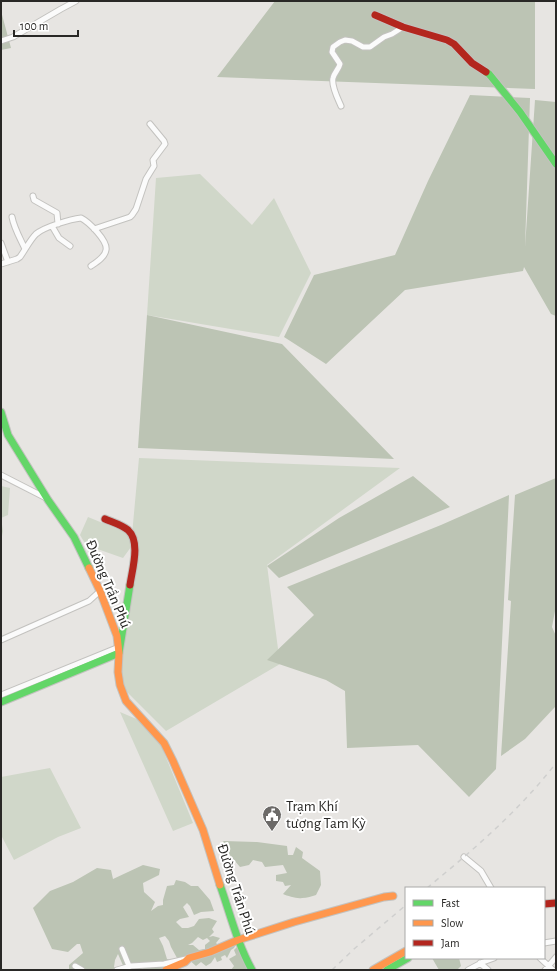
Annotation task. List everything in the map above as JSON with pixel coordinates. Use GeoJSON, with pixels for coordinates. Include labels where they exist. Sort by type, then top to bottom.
{"type":"FeatureCollection","features":[{"type":"Feature","properties":{"kind":"main road"},"geometry":{"type":"LineString","coordinates":[[375,15],[403,27],[452,42],[472,62],[489,74],[520,112],[556,164]]}},
{"type":"Feature","properties":{"kind":"main road","name":"Đường Trần Phú"},"geometry":{"type":"LineString","coordinates":[[1,412],[8,435],[48,500],[74,537],[100,591],[117,636],[119,650],[118,672],[123,694],[126,701],[164,743],[173,761],[202,830],[238,940],[246,961],[252,970]]}},
{"type":"Feature","properties":{"kind":"main road"},"geometry":{"type":"LineString","coordinates":[[1,702],[64,677],[119,650],[135,550],[134,536],[127,529],[104,519]]}},
{"type":"Feature","properties":{"kind":"main road"},"geometry":{"type":"LineString","coordinates":[[166,970],[184,962],[189,958],[210,952],[238,940],[371,900],[393,896]]}},
{"type":"Feature","properties":{"kind":"main road"},"geometry":{"type":"LineString","coordinates":[[545,904],[556,903]]}},
{"type":"Feature","properties":{"kind":"main road"},"geometry":{"type":"LineString","coordinates":[[545,911],[556,909]]}},
{"type":"Feature","properties":{"kind":"main road"},"geometry":{"type":"LineString","coordinates":[[373,970],[405,952]]}},
{"type":"Feature","properties":{"kind":"main road"},"geometry":{"type":"LineString","coordinates":[[387,970],[406,959]]}},
{"type":"Feature","properties":{"kind":"street"},"geometry":{"type":"LineString","coordinates":[[1,41],[13,37],[76,1]]}},
{"type":"Feature","properties":{"kind":"street"},"geometry":{"type":"LineString","coordinates":[[341,106],[333,81],[340,64],[332,52],[333,47],[345,40],[352,41],[361,47],[370,47],[384,37],[403,27]]}},
{"type":"Feature","properties":{"kind":"street"},"geometry":{"type":"LineString","coordinates":[[94,229],[130,217],[135,211],[146,179],[154,166],[153,160],[165,144],[150,124]]}},
{"type":"Feature","properties":{"kind":"street"},"geometry":{"type":"LineString","coordinates":[[33,196],[34,200],[57,213],[58,224]]}},
{"type":"Feature","properties":{"kind":"street"},"geometry":{"type":"LineString","coordinates":[[12,217],[16,230],[26,249]]}},
{"type":"Feature","properties":{"kind":"street"},"geometry":{"type":"LineString","coordinates":[[1,264],[20,257],[36,234],[43,229],[81,218],[94,229],[105,244],[106,248],[105,253],[100,259],[91,266]]}},
{"type":"Feature","properties":{"kind":"street"},"geometry":{"type":"LineString","coordinates":[[52,226],[59,238],[70,246]]}},
{"type":"Feature","properties":{"kind":"street"},"geometry":{"type":"LineString","coordinates":[[1,242],[8,262]]}},
{"type":"Feature","properties":{"kind":"street"},"geometry":{"type":"LineString","coordinates":[[1,475],[48,500]]}},
{"type":"Feature","properties":{"kind":"street"},"geometry":{"type":"LineString","coordinates":[[1,640],[89,601],[100,591]]}},
{"type":"Feature","properties":{"kind":"street"},"geometry":{"type":"LineString","coordinates":[[1,695],[119,650]]}},
{"type":"Feature","properties":{"kind":"street"},"geometry":{"type":"LineString","coordinates":[[464,857],[481,871],[490,887]]}},
{"type":"Feature","properties":{"kind":"street"},"geometry":{"type":"LineString","coordinates":[[545,943],[556,941]]}},
{"type":"Feature","properties":{"kind":"street"},"geometry":{"type":"LineString","coordinates":[[122,949],[129,966]]}},
{"type":"Feature","properties":{"kind":"street"},"geometry":{"type":"LineString","coordinates":[[547,968],[556,957]]}},
{"type":"Feature","properties":{"kind":"street"},"geometry":{"type":"LineString","coordinates":[[118,970],[134,965],[164,964],[189,958]]}},
{"type":"Feature","properties":{"kind":"street"},"geometry":{"type":"LineString","coordinates":[[468,970],[491,959]]}},
{"type":"Feature","properties":{"kind":"street"},"geometry":{"type":"LineString","coordinates":[[541,959],[547,968],[553,970]]}},
{"type":"Feature","properties":{"kind":"street"},"geometry":{"type":"LineString","coordinates":[[480,963],[488,970]]}},
{"type":"Feature","properties":{"kind":"street"},"geometry":{"type":"LineString","coordinates":[[75,966],[82,970]]}},
{"type":"Feature","properties":{"kind":"shaded area"},"geometry":{"type":"Polygon","coordinates":[[[200,174],[252,225],[274,198],[311,273],[279,337],[147,315],[156,178],[200,174]]]}},
{"type":"Feature","properties":{"kind":"shaded area"},"geometry":{"type":"Polygon","coordinates":[[[139,458],[400,468],[267,565],[280,664],[166,731],[120,685],[131,547],[123,558],[86,545],[80,535],[88,517],[132,535],[139,458]]]}},
{"type":"Feature","properties":{"kind":"shaded area"},"geometry":{"type":"Polygon","coordinates":[[[1,486],[10,488],[8,515],[1,518],[1,486]]]}},
{"type":"Feature","properties":{"kind":"shaded area"},"geometry":{"type":"Polygon","coordinates":[[[1,518],[3,531],[1,541],[1,518]]]}},
{"type":"Feature","properties":{"kind":"shaded area"},"geometry":{"type":"Polygon","coordinates":[[[120,712],[153,726],[193,823],[173,831],[120,712]]]}},
{"type":"Feature","properties":{"kind":"shaded area"},"geometry":{"type":"Polygon","coordinates":[[[50,768],[81,828],[58,837],[14,860],[1,835],[1,777],[50,768]]]}},
{"type":"Feature","properties":{"kind":"green space"},"geometry":{"type":"Polygon","coordinates":[[[275,1],[535,1],[535,89],[217,77],[275,1]]]}},
{"type":"Feature","properties":{"kind":"green space"},"geometry":{"type":"Polygon","coordinates":[[[1,11],[11,48],[1,50],[1,11]]]}},
{"type":"Feature","properties":{"kind":"green space"},"geometry":{"type":"Polygon","coordinates":[[[470,95],[530,98],[525,247],[535,100],[556,102],[556,316],[551,314],[524,267],[523,271],[405,290],[326,364],[284,337],[314,275],[395,255],[428,181],[470,95]]]}},
{"type":"Feature","properties":{"kind":"green space"},"geometry":{"type":"Polygon","coordinates":[[[147,315],[282,344],[394,459],[138,448],[147,315]]]}},
{"type":"Feature","properties":{"kind":"green space"},"geometry":{"type":"Polygon","coordinates":[[[413,476],[450,507],[279,578],[267,566],[339,518],[413,476]]]}},
{"type":"Feature","properties":{"kind":"green space"},"geometry":{"type":"Polygon","coordinates":[[[556,478],[556,611],[552,627],[556,636],[556,705],[525,739],[501,756],[511,601],[508,600],[515,495],[556,478]]]}},
{"type":"Feature","properties":{"kind":"green space"},"geometry":{"type":"Polygon","coordinates":[[[509,495],[496,769],[469,797],[418,745],[347,748],[345,691],[326,680],[267,660],[314,615],[287,587],[441,525],[509,495]]]}},
{"type":"Feature","properties":{"kind":"green space"},"geometry":{"type":"Polygon","coordinates":[[[224,841],[257,842],[287,846],[288,855],[293,855],[296,847],[303,852],[302,858],[320,871],[321,885],[316,895],[300,898],[283,894],[291,885],[285,886],[283,882],[276,881],[276,875],[287,873],[283,865],[265,867],[262,862],[253,860],[249,865],[240,867],[221,843],[224,841]]]}},
{"type":"Feature","properties":{"kind":"green space"},"geometry":{"type":"Polygon","coordinates":[[[143,865],[160,869],[159,875],[143,883],[144,892],[155,902],[151,911],[158,906],[163,905],[167,886],[174,885],[176,880],[185,882],[191,886],[198,886],[210,900],[214,911],[201,912],[194,915],[187,903],[183,907],[189,917],[180,919],[176,922],[182,928],[188,928],[194,926],[199,919],[209,918],[217,921],[212,929],[214,932],[209,937],[213,936],[220,938],[216,943],[219,946],[236,944],[234,948],[231,950],[227,958],[225,955],[221,957],[222,960],[217,962],[215,957],[211,963],[206,966],[201,962],[196,966],[187,958],[177,958],[165,936],[159,938],[167,959],[174,961],[173,970],[144,970],[143,968],[138,970],[125,970],[118,954],[114,967],[118,970],[69,970],[69,965],[83,953],[80,944],[77,944],[68,952],[52,949],[33,908],[50,891],[73,882],[97,868],[111,870],[113,879],[143,865]],[[198,937],[188,945],[193,945],[199,950],[205,949],[205,945],[210,941],[207,938],[203,940],[198,937]]]}},
{"type":"Feature","properties":{"kind":"green space"},"geometry":{"type":"Polygon","coordinates":[[[238,946],[250,970],[231,970],[234,966],[229,959],[236,955],[234,950],[238,946]]]}},
{"type":"Feature","properties":{"kind":"green space"},"geometry":{"type":"Polygon","coordinates":[[[433,959],[459,959],[461,966],[457,970],[439,970],[433,959]]]}},
{"type":"Feature","properties":{"kind":"railway"},"geometry":{"type":"LineString","coordinates":[[428,887],[511,814],[542,781],[556,763]]}},
{"type":"Feature","properties":{"kind":"railway"},"geometry":{"type":"LineString","coordinates":[[332,970],[354,949],[405,906]]}},
{"type":"Feature","properties":{"kind":"traffic: fast"},"geometry":{"type":"LineString","coordinates":[[486,72],[520,112],[556,164]]}},
{"type":"Feature","properties":{"kind":"traffic: fast"},"geometry":{"type":"LineString","coordinates":[[1,412],[8,435],[48,500],[74,537],[89,568]]}},
{"type":"Feature","properties":{"kind":"traffic: fast"},"geometry":{"type":"LineString","coordinates":[[1,702],[119,653],[130,585]]}},
{"type":"Feature","properties":{"kind":"traffic: fast"},"geometry":{"type":"LineString","coordinates":[[220,885],[238,939],[252,970]]}},
{"type":"Feature","properties":{"kind":"traffic: fast"},"geometry":{"type":"LineString","coordinates":[[387,970],[406,959]]}},
{"type":"Feature","properties":{"kind":"traffic: slow"},"geometry":{"type":"LineString","coordinates":[[89,568],[100,591],[117,636],[119,653],[118,672],[120,685],[126,701],[164,743],[203,830],[220,885]]}},
{"type":"Feature","properties":{"kind":"traffic: slow"},"geometry":{"type":"LineString","coordinates":[[166,970],[185,962],[189,958],[210,952],[238,940],[294,922],[384,897],[393,896]]}},
{"type":"Feature","properties":{"kind":"traffic: slow"},"geometry":{"type":"LineString","coordinates":[[373,970],[405,952]]}},
{"type":"Feature","properties":{"kind":"traffic: jam"},"geometry":{"type":"LineString","coordinates":[[375,15],[403,27],[447,40],[454,44],[472,63],[486,72]]}},
{"type":"Feature","properties":{"kind":"traffic: jam"},"geometry":{"type":"LineString","coordinates":[[105,519],[126,528],[132,535],[135,556],[130,585]]}},
{"type":"Feature","properties":{"kind":"traffic: jam"},"geometry":{"type":"LineString","coordinates":[[545,904],[556,903]]}},
{"type":"Feature","properties":{"kind":"place","name":"Trạm Khí tượng Tam Kỳ"},"geometry":{"type":"Point","coordinates":[272,832]}}]}
